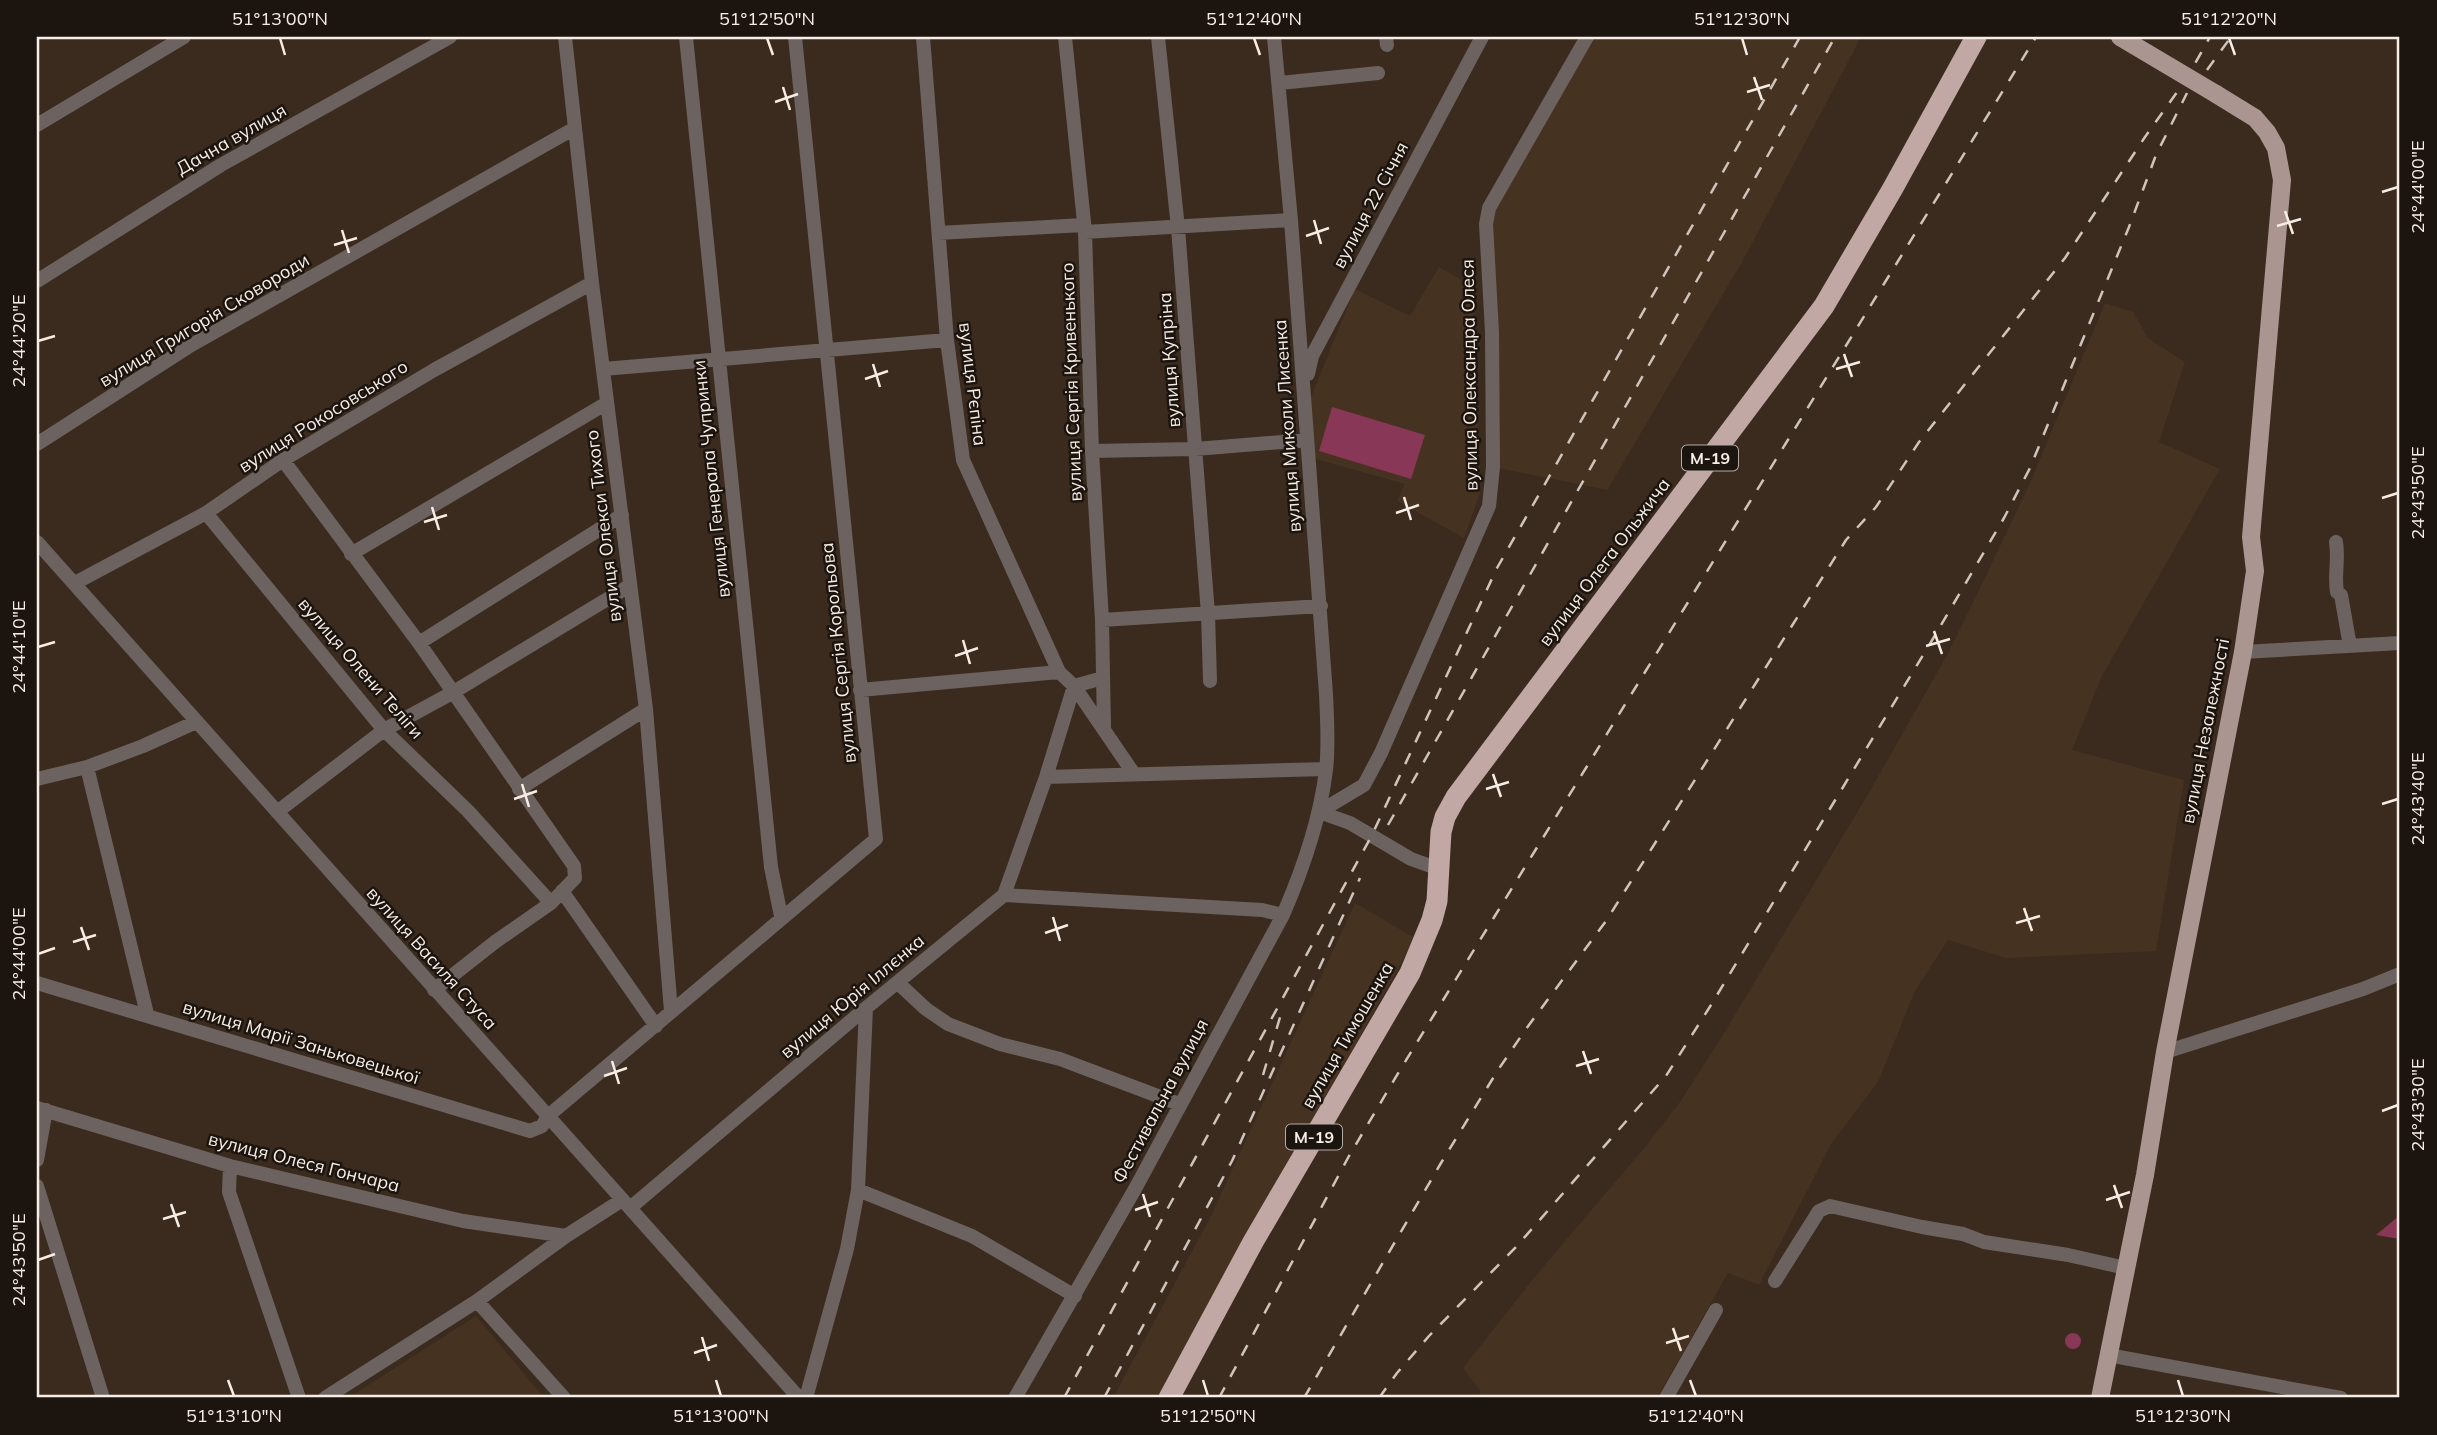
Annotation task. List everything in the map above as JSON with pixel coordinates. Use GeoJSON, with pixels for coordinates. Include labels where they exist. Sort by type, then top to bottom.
{"type":"FeatureCollection","features":[{"type":"Feature","properties":{"kind":"highway","name":"вулиця Олега Ольжича"},"geometry":{"type":"LineString","coordinates":[[1439,869],[1441,832],[1445,817],[1457,797],[1824,306],[1976,37]]}},
{"type":"Feature","properties":{"kind":"highway","name":"вулиця Тимошенка"},"geometry":{"type":"LineString","coordinates":[[1169,1398],[1253,1242],[1410,973],[1432,920],[1437,901],[1439,869]]}},
{"type":"Feature","properties":{"kind":"main road","name":"вулиця Незалежності"},"geometry":{"type":"LineString","coordinates":[[2100,1398],[2145,1175],[2165,1052],[2243,652],[2255,571],[2251,537],[2282,180],[2276,148],[2255,118],[2120,37]]}},
{"type":"Feature","properties":{"kind":"street"},"geometry":{"type":"LineString","coordinates":[[37,125],[184,37]]}},
{"type":"Feature","properties":{"kind":"street","name":"Дачна вулиця"},"geometry":{"type":"LineString","coordinates":[[37,281],[220,165],[450,37]]}},
{"type":"Feature","properties":{"kind":"street","name":"вулиця Олекси Тихого"},"geometry":{"type":"LineString","coordinates":[[565,37],[592,283],[646,709],[671,1011]]}},
{"type":"Feature","properties":{"kind":"street","name":"вулиця Генерала Чупринки"},"geometry":{"type":"LineString","coordinates":[[686,37],[771,867],[781,916]]}},
{"type":"Feature","properties":{"kind":"street","name":"вулиця Сергія Корольова"},"geometry":{"type":"LineString","coordinates":[[548,1116],[781,916],[876,839],[795,37]]}},
{"type":"Feature","properties":{"kind":"street","name":"вулиця Рєпіна"},"geometry":{"type":"LineString","coordinates":[[923,37],[947,340],[963,460],[1059,671],[1074,686],[1104,727],[1134,774]]}},
{"type":"Feature","properties":{"kind":"street","name":"вулиця Сергія Кривенького"},"geometry":{"type":"LineString","coordinates":[[1065,37],[1084,229],[1092,451],[1102,620],[1104,727]]}},
{"type":"Feature","properties":{"kind":"street","name":"вулиця Купріна"},"geometry":{"type":"LineString","coordinates":[[1158,37],[1178,228],[1208,614],[1210,681]]}},
{"type":"Feature","properties":{"kind":"street","name":"вулиця Миколи Лисенка"},"geometry":{"type":"LineString","coordinates":[[1274,37],[1280,83],[1321,606],[1327,716],[1326,769],[1319,813]]}},
{"type":"Feature","properties":{"kind":"street","name":"вулиця 22 Січня"},"geometry":{"type":"LineString","coordinates":[[1305,397],[1312,356],[1482,37]]}},
{"type":"Feature","properties":{"kind":"street","name":"вулиця Олександра Олеся"},"geometry":{"type":"LineString","coordinates":[[1319,813],[1364,785],[1381,753],[1489,506],[1493,454],[1492,332],[1486,224],[1489,208],[1587,37]]}},
{"type":"Feature","properties":{"kind":"street"},"geometry":{"type":"LineString","coordinates":[[1280,83],[1378,73]]}},
{"type":"Feature","properties":{"kind":"street","name":"вулиця Григорія Сковороди"},"geometry":{"type":"LineString","coordinates":[[37,444],[188,347],[575,128]]}},
{"type":"Feature","properties":{"kind":"street"},"geometry":{"type":"LineString","coordinates":[[939,233],[1178,228],[1291,220]]}},
{"type":"Feature","properties":{"kind":"street","name":"вулиця Рокосовського"},"geometry":{"type":"LineString","coordinates":[[75,583],[206,513],[283,460],[434,370],[592,283]]}},
{"type":"Feature","properties":{"kind":"street"},"geometry":{"type":"LineString","coordinates":[[603,369],[947,340]]}},
{"type":"Feature","properties":{"kind":"street"},"geometry":{"type":"LineString","coordinates":[[351,554],[607,403]]}},
{"type":"Feature","properties":{"kind":"street"},"geometry":{"type":"LineString","coordinates":[[1092,451],[1195,449],[1307,440]]}},
{"type":"Feature","properties":{"kind":"street"},"geometry":{"type":"LineString","coordinates":[[283,460],[419,643],[574,866],[575,878],[551,903],[495,942],[434,990]]}},
{"type":"Feature","properties":{"kind":"street","name":"вулиця Олени Теліги"},"geometry":{"type":"LineString","coordinates":[[206,513],[384,730],[468,811],[551,903]]}},
{"type":"Feature","properties":{"kind":"street"},"geometry":{"type":"LineString","coordinates":[[419,643],[622,515]]}},
{"type":"Feature","properties":{"kind":"street","name":"вулиця Василя Стуса"},"geometry":{"type":"LineString","coordinates":[[37,542],[799,1398]]}},
{"type":"Feature","properties":{"kind":"street"},"geometry":{"type":"LineString","coordinates":[[2336,542],[2339,555],[2334,579],[2337,593],[2341,595],[2350,646]]}},
{"type":"Feature","properties":{"kind":"street"},"geometry":{"type":"LineString","coordinates":[[277,812],[384,730],[452,693],[629,586]]}},
{"type":"Feature","properties":{"kind":"street"},"geometry":{"type":"LineString","coordinates":[[1102,620],[1321,606]]}},
{"type":"Feature","properties":{"kind":"street"},"geometry":{"type":"LineString","coordinates":[[2243,652],[2400,643]]}},
{"type":"Feature","properties":{"kind":"street"},"geometry":{"type":"LineString","coordinates":[[860,690],[1059,671]]}},
{"type":"Feature","properties":{"kind":"street"},"geometry":{"type":"LineString","coordinates":[[1103,678],[1074,686],[1046,778],[1004,895],[1262,910],[1283,915]]}},
{"type":"Feature","properties":{"kind":"street"},"geometry":{"type":"LineString","coordinates":[[519,789],[646,709]]}},
{"type":"Feature","properties":{"kind":"street"},"geometry":{"type":"LineString","coordinates":[[37,779],[87,767],[196,722]]}},
{"type":"Feature","properties":{"kind":"street"},"geometry":{"type":"LineString","coordinates":[[87,767],[147,1014]]}},
{"type":"Feature","properties":{"kind":"street"},"geometry":{"type":"LineString","coordinates":[[1046,778],[1326,769]]}},
{"type":"Feature","properties":{"kind":"street"},"geometry":{"type":"LineString","coordinates":[[1319,813],[1350,824],[1411,859],[1439,869]]}},
{"type":"Feature","properties":{"kind":"street","name":"Фестивальна вулиця"},"geometry":{"type":"LineString","coordinates":[[1016,1398],[1075,1296],[1283,915],[1304,862],[1319,813]]}},
{"type":"Feature","properties":{"kind":"street"},"geometry":{"type":"LineString","coordinates":[[562,891],[656,1026]]}},
{"type":"Feature","properties":{"kind":"street","name":"вулиця Юрія Іллєнка"},"geometry":{"type":"LineString","coordinates":[[325,1398],[477,1301],[566,1236],[626,1204],[1004,895]]}},
{"type":"Feature","properties":{"kind":"street"},"geometry":{"type":"LineString","coordinates":[[2165,1052],[2363,989],[2400,974]]}},
{"type":"Feature","properties":{"kind":"street","name":"вулиця Марії Заньковецької"},"geometry":{"type":"LineString","coordinates":[[37,983],[530,1131],[542,1126],[548,1116]]}},
{"type":"Feature","properties":{"kind":"street"},"geometry":{"type":"LineString","coordinates":[[898,983],[926,1009],[948,1024],[1000,1044],[1060,1059],[1179,1104]]}},
{"type":"Feature","properties":{"kind":"street"},"geometry":{"type":"LineString","coordinates":[[806,1398],[847,1249],[859,1190],[866,1008]]}},
{"type":"Feature","properties":{"kind":"street"},"geometry":{"type":"LineString","coordinates":[[37,1160],[41,1109]]}},
{"type":"Feature","properties":{"kind":"street","name":"вулиця Олеся Гончара"},"geometry":{"type":"LineString","coordinates":[[41,1109],[230,1166],[463,1221],[566,1236]]}},
{"type":"Feature","properties":{"kind":"street"},"geometry":{"type":"LineString","coordinates":[[230,1166],[229,1192],[299,1398]]}},
{"type":"Feature","properties":{"kind":"street"},"geometry":{"type":"LineString","coordinates":[[37,1186],[42,1222],[100,1397]]}},
{"type":"Feature","properties":{"kind":"street"},"geometry":{"type":"LineString","coordinates":[[859,1190],[972,1236],[1075,1296]]}},
{"type":"Feature","properties":{"kind":"street"},"geometry":{"type":"LineString","coordinates":[[1775,1281],[1819,1211],[1830,1206],[1963,1234],[1984,1242],[2068,1255],[2126,1268]]}},
{"type":"Feature","properties":{"kind":"street"},"geometry":{"type":"LineString","coordinates":[[477,1301],[564,1398]]}},
{"type":"Feature","properties":{"kind":"street"},"geometry":{"type":"LineString","coordinates":[[1667,1398],[1716,1310]]}},
{"type":"Feature","properties":{"kind":"street"},"geometry":{"type":"LineString","coordinates":[[2108,1355],[2264,1391],[2341,1398]]}},
{"type":"Feature","properties":{"kind":"shaded area"},"geometry":{"type":"Polygon","coordinates":[[[1587,37],[1861,37],[1742,262],[1607,490],[1493,467],[1486,224],[1587,37]]]}},
{"type":"Feature","properties":{"kind":"shaded area"},"geometry":{"type":"Polygon","coordinates":[[[1439,267],[1472,286],[1480,493],[1464,538],[1397,501],[1405,484],[1313,458],[1311,397],[1355,289],[1410,316],[1439,267]]]}},
{"type":"Feature","properties":{"kind":"shaded area"},"geometry":{"type":"Polygon","coordinates":[[[2105,303],[2133,312],[2148,338],[2185,362],[2159,442],[2220,469],[2102,676],[2072,750],[2184,780],[2156,951],[2006,958],[1948,940],[1915,991],[1878,1082],[1831,1144],[1759,1285],[1728,1273],[1657,1398],[1477,1398],[1481,1392],[1463,1368],[1680,1102],[1870,791],[1947,655],[1982,584],[2030,483],[2105,303]]]}},
{"type":"Feature","properties":{"kind":"shaded area"},"geometry":{"type":"Polygon","coordinates":[[[1332,407],[1425,435],[1411,479],[1319,451],[1332,407]]]}},
{"type":"Feature","properties":{"kind":"shaded area"},"geometry":{"type":"Polygon","coordinates":[[[1355,903],[1415,938],[1159,1398],[1113,1398],[1210,1218],[1355,903]]]}},
{"type":"Feature","properties":{"kind":"shaded area"},"geometry":{"type":"Polygon","coordinates":[[[2400,1215],[2400,1239],[2376,1235],[2400,1215]]]}},
{"type":"Feature","properties":{"kind":"shaded area"},"geometry":{"type":"Polygon","coordinates":[[[476,1316],[544,1398],[348,1398],[476,1316]]]}},
{"type":"Feature","properties":{"kind":"shaded area"},"geometry":{"type":"Polygon","coordinates":[[[2070,1333],[2076,1333],[2081,1341],[2079,1347],[2070,1349],[2065,1344],[2065,1338],[2070,1333]]]}},
{"type":"Feature","properties":{"kind":"railway"},"geometry":{"type":"LineString","coordinates":[[1064,1398],[1372,835],[1497,568],[1800,37]]}},
{"type":"Feature","properties":{"kind":"railway"},"geometry":{"type":"LineString","coordinates":[[1388,825],[1835,37]]}},
{"type":"Feature","properties":{"kind":"railway"},"geometry":{"type":"LineString","coordinates":[[1219,1398],[1349,1156],[1400,1070],[2036,37]]}},
{"type":"Feature","properties":{"kind":"railway"},"geometry":{"type":"LineString","coordinates":[[1304,1398],[1498,1070],[1606,921],[1846,540],[1876,507],[1919,442],[2065,258],[2185,81],[2210,37]]}},
{"type":"Feature","properties":{"kind":"railway"},"geometry":{"type":"LineString","coordinates":[[2207,70],[2231,37]]}},
{"type":"Feature","properties":{"kind":"railway"},"geometry":{"type":"LineString","coordinates":[[1379,1398],[1429,1336],[1516,1247],[1666,1076],[1711,1005],[2004,518],[2030,468],[2156,155],[2187,93]]}},
{"type":"Feature","properties":{"kind":"railway"},"geometry":{"type":"LineString","coordinates":[[1104,1398],[1232,1161],[1360,878]]}},
{"type":"Feature","properties":{"kind":"railway"},"geometry":{"type":"LineString","coordinates":[[1263,1075],[1281,1014]]}}]}
